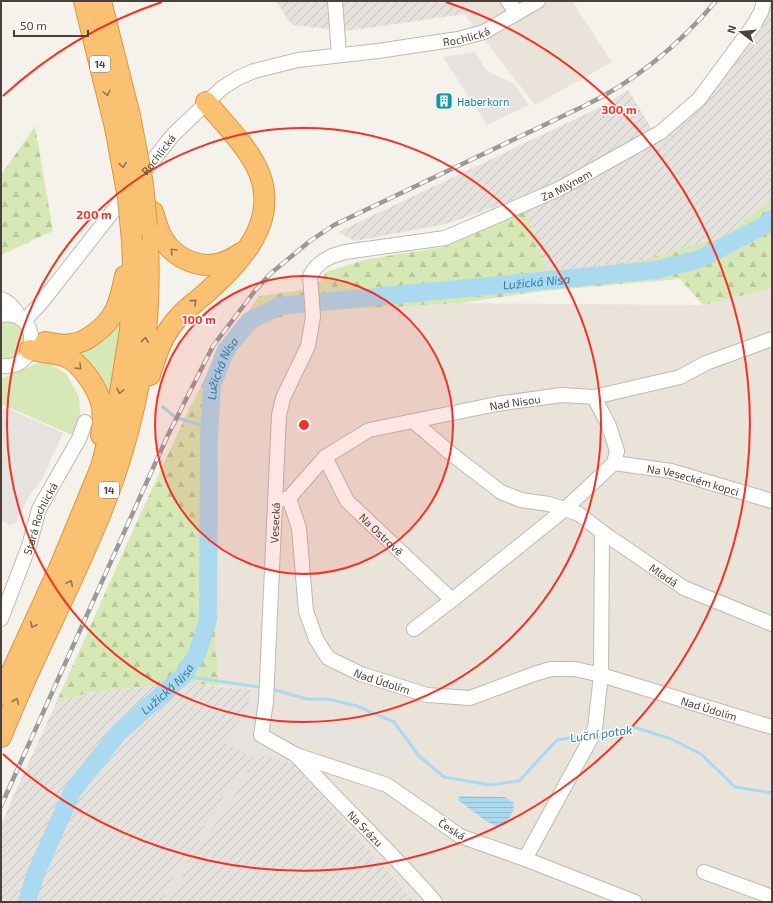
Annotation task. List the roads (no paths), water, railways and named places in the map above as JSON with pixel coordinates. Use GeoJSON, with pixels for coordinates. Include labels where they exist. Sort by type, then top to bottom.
{"type":"FeatureCollection","features":[{"type":"Feature","properties":{"kind":"highway","name":"14"},"geometry":{"type":"LineString","coordinates":[[1,737],[18,696],[92,534],[110,488],[126,437],[137,394],[143,362],[148,305],[149,261],[154,230],[143,184],[84,1]]}},
{"type":"Feature","properties":{"kind":"highway","name":"14"},"geometry":{"type":"LineString","coordinates":[[1,695],[61,564],[100,467],[120,393],[130,330],[133,272],[132,241],[123,121],[101,1]]}},
{"type":"Feature","properties":{"kind":"highway"},"geometry":{"type":"LineString","coordinates":[[110,488],[122,469],[142,408],[158,350],[170,327],[248,250],[257,235],[262,216],[264,190],[260,175],[252,159],[206,102]]}},
{"type":"Feature","properties":{"kind":"highway"},"geometry":{"type":"LineString","coordinates":[[154,230],[177,255],[190,262],[204,265],[221,263],[248,250]]}},
{"type":"Feature","properties":{"kind":"highway"},"geometry":{"type":"LineString","coordinates":[[31,345],[73,344],[87,339],[101,329],[112,317],[120,298],[132,241]]}},
{"type":"Feature","properties":{"kind":"highway"},"geometry":{"type":"LineString","coordinates":[[31,345],[65,357],[77,364],[89,377],[102,406],[102,426],[98,448],[61,564]]}},
{"type":"Feature","properties":{"kind":"street"},"geometry":{"type":"LineString","coordinates":[[335,1],[339,55]]}},
{"type":"Feature","properties":{"kind":"street"},"geometry":{"type":"LineString","coordinates":[[508,1],[517,13]]}},
{"type":"Feature","properties":{"kind":"street","name":"Rochlická"},"geometry":{"type":"LineString","coordinates":[[22,320],[40,303],[172,136],[206,102],[222,88],[238,78],[254,71],[298,60],[458,39],[484,32],[538,1]]}},
{"type":"Feature","properties":{"kind":"street","name":"Za Mlýnem"},"geometry":{"type":"LineString","coordinates":[[310,280],[316,268],[323,261],[338,254],[361,249],[445,238],[559,189],[661,132],[699,99],[753,26],[761,12],[764,1]]}},
{"type":"Feature","properties":{"kind":"street","name":"Vesecká"},"geometry":{"type":"LineString","coordinates":[[296,755],[261,735],[266,702],[283,499],[279,415],[283,398],[308,346],[313,317],[310,280]]}},
{"type":"Feature","properties":{"kind":"street"},"geometry":{"type":"LineString","coordinates":[[1,299],[5,300],[16,310],[22,320],[29,327],[31,345],[25,358],[19,363],[1,366]]}},
{"type":"Feature","properties":{"kind":"street"},"geometry":{"type":"LineString","coordinates":[[1,315],[9,315],[22,320]]}},
{"type":"Feature","properties":{"kind":"street","name":"Nad Nisou"},"geometry":{"type":"LineString","coordinates":[[283,499],[326,457],[369,430],[497,404],[561,395],[594,397],[680,377],[706,363],[772,339]]}},
{"type":"Feature","properties":{"kind":"street"},"geometry":{"type":"LineString","coordinates":[[414,630],[565,509],[614,463],[617,451],[609,426],[594,397]]}},
{"type":"Feature","properties":{"kind":"street","name":"Stará Rochlická"},"geometry":{"type":"LineString","coordinates":[[1,619],[29,546],[39,509],[78,440],[85,422]]}},
{"type":"Feature","properties":{"kind":"street"},"geometry":{"type":"LineString","coordinates":[[414,422],[454,456],[501,492],[522,500],[549,504],[565,509]]}},
{"type":"Feature","properties":{"kind":"street","name":"Na Ostrově"},"geometry":{"type":"LineString","coordinates":[[326,457],[347,501],[452,600]]}},
{"type":"Feature","properties":{"kind":"street","name":"Na Veseckém kopci"},"geometry":{"type":"LineString","coordinates":[[614,463],[671,471],[772,501]]}},
{"type":"Feature","properties":{"kind":"street","name":"Nad Údolím"},"geometry":{"type":"LineString","coordinates":[[283,499],[299,528],[306,611],[316,639],[328,658],[361,674],[427,695],[470,698],[551,669],[575,669],[601,675],[772,727]]}},
{"type":"Feature","properties":{"kind":"street","name":"Mladá"},"geometry":{"type":"LineString","coordinates":[[565,509],[579,514],[602,532],[684,588],[772,624]]}},
{"type":"Feature","properties":{"kind":"street"},"geometry":{"type":"LineString","coordinates":[[525,859],[592,734],[601,675],[602,532]]}},
{"type":"Feature","properties":{"kind":"street","name":"Česká"},"geometry":{"type":"LineString","coordinates":[[296,755],[387,785],[460,836],[525,859],[635,902]]}},
{"type":"Feature","properties":{"kind":"street","name":"Na Srázu"},"geometry":{"type":"LineString","coordinates":[[296,755],[326,788],[404,866],[435,902]]}},
{"type":"Feature","properties":{"kind":"street"},"geometry":{"type":"LineString","coordinates":[[704,872],[772,897]]}},
{"type":"Feature","properties":{"kind":"water"},"geometry":{"type":"Polygon","coordinates":[[[460,796],[505,797],[514,803],[513,811],[506,825],[498,827],[486,821],[458,800],[460,796]]]}},
{"type":"Feature","properties":{"kind":"waterway","name":"Lužická Nisa"},"geometry":{"type":"LineString","coordinates":[[27,902],[36,873],[72,792],[119,732],[183,676],[197,654],[208,619],[209,433],[212,385],[226,350],[249,321],[279,306],[656,270],[700,259],[767,224],[772,219]]}},
{"type":"Feature","properties":{"kind":"waterway"},"geometry":{"type":"LineString","coordinates":[[163,407],[175,417]]}},
{"type":"Feature","properties":{"kind":"waterway"},"geometry":{"type":"LineString","coordinates":[[178,418],[200,425],[209,433]]}},
{"type":"Feature","properties":{"kind":"waterway","name":"Luční potok"},"geometry":{"type":"LineString","coordinates":[[183,676],[259,687]]}},
{"type":"Feature","properties":{"kind":"waterway","name":"Luční potok"},"geometry":{"type":"LineString","coordinates":[[271,689],[307,699],[328,699],[357,706],[394,722],[419,756],[444,777],[490,785],[519,781],[557,740],[588,735]]}},
{"type":"Feature","properties":{"kind":"waterway","name":"Luční potok"},"geometry":{"type":"LineString","coordinates":[[597,733],[634,727],[671,739],[701,754],[735,787],[772,793]]}},
{"type":"Feature","properties":{"kind":"railway"},"geometry":{"type":"LineString","coordinates":[[1,806],[167,437],[213,346],[254,292],[270,274],[310,241],[334,225],[584,106],[621,85],[656,61],[672,47],[716,1]]}},
{"type":"Feature","properties":{"kind":"place","name":"Haberkorn"},"geometry":{"type":"Point","coordinates":[444,101]}}]}
